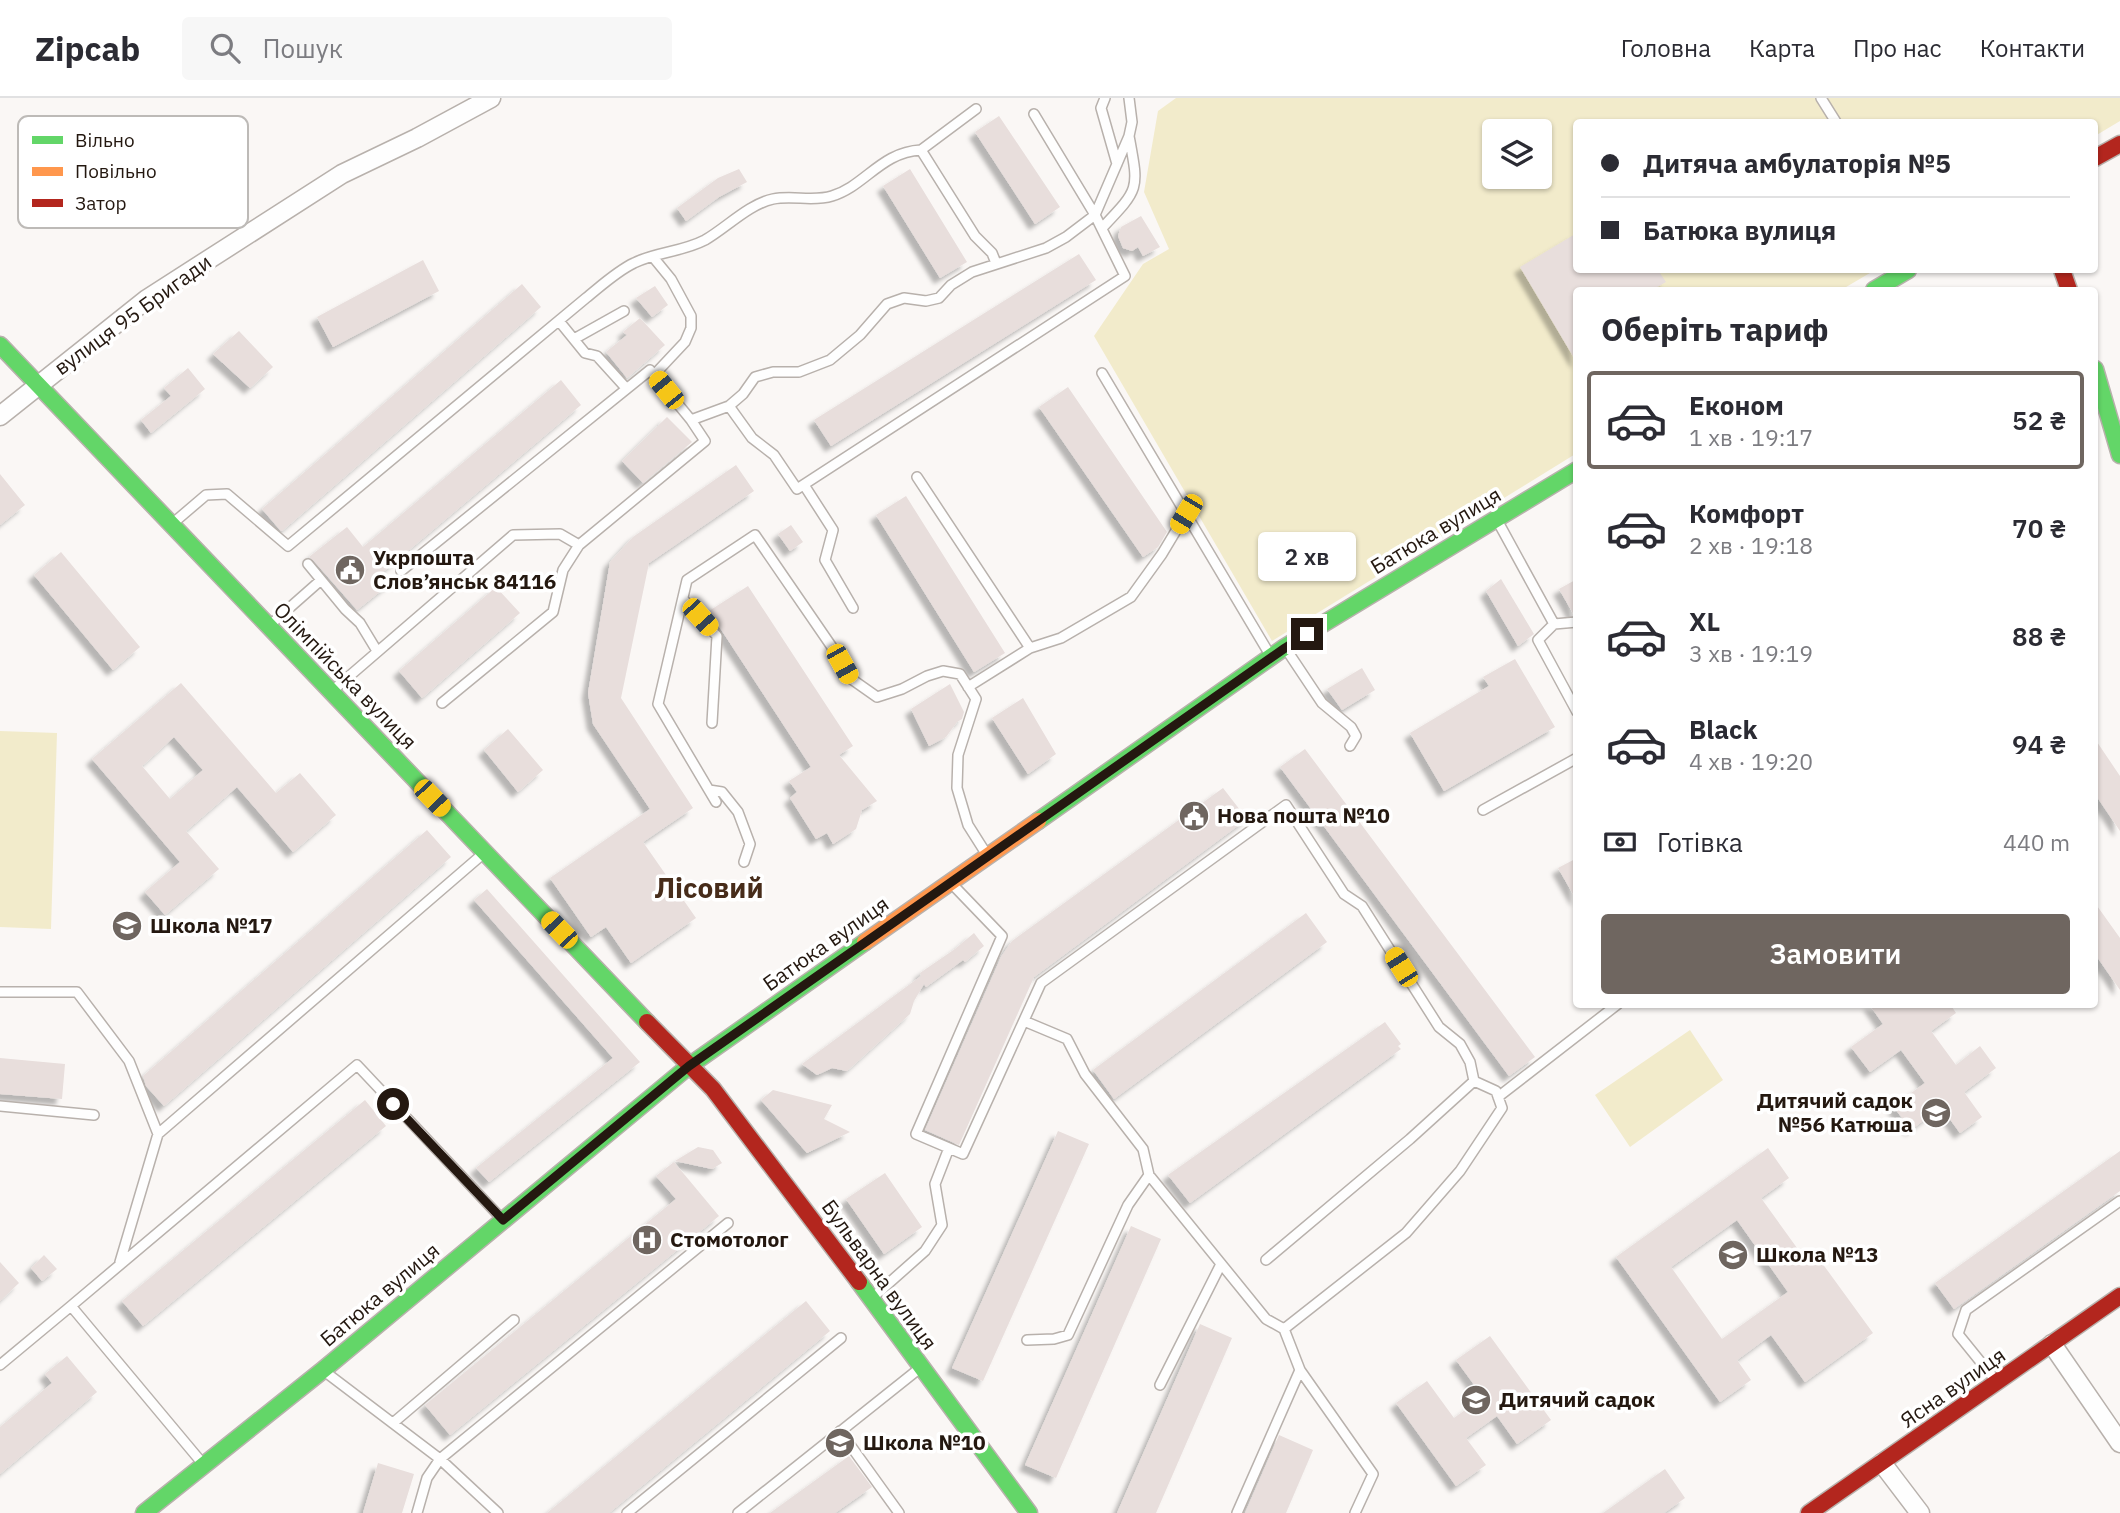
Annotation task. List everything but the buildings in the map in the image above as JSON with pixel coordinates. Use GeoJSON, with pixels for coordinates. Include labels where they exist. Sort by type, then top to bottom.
{"type":"FeatureCollection","features":[{"type":"Feature","properties":{"kind":"street","name":"вулиця 95 Бригади"},"geometry":{"type":"LineString","coordinates":[[0,416],[147,299],[342,174],[491,98]]}},
{"type":"Feature","properties":{"kind":"street"},"geometry":{"type":"LineString","coordinates":[[2098,156],[2120,144]]}},
{"type":"Feature","properties":{"kind":"street"},"geometry":{"type":"LineString","coordinates":[[1879,287],[1903,273]]}},
{"type":"Feature","properties":{"kind":"street","name":"Олімпійська вулиця"},"geometry":{"type":"LineString","coordinates":[[0,345],[689,1066]]}},
{"type":"Feature","properties":{"kind":"street"},"geometry":{"type":"LineString","coordinates":[[2098,379],[2120,455]]}},
{"type":"Feature","properties":{"kind":"street","name":"Батюка вулиця"},"geometry":{"type":"LineString","coordinates":[[144,1513],[323,1370],[689,1066],[1278,652],[1573,472]]}},
{"type":"Feature","properties":{"kind":"street","name":"Бульварна вулиця"},"geometry":{"type":"LineString","coordinates":[[689,1066],[713,1089],[785,1181],[1029,1513]]}},
{"type":"Feature","properties":{"kind":"street","name":"Ясна вулиця"},"geometry":{"type":"LineString","coordinates":[[1809,1513],[2120,1296]]}},
{"type":"Feature","properties":{"kind":"street"},"geometry":{"type":"LineString","coordinates":[[2052,1344],[2120,1443]]}},
{"type":"Feature","properties":{"kind":"street"},"geometry":{"type":"LineString","coordinates":[[1882,1463],[1920,1513]]}},
{"type":"Feature","properties":{"kind":"lane"},"geometry":{"type":"LineString","coordinates":[[1105,98],[1101,108],[1117,164]]}},
{"type":"Feature","properties":{"kind":"lane"},"geometry":{"type":"LineString","coordinates":[[691,420],[729,406],[743,394],[755,377],[773,372],[799,372],[830,360],[860,335],[887,304],[904,298],[926,301],[939,298],[951,285],[972,272],[1046,248],[1066,237],[1095,215],[1129,136],[1132,122],[1129,98]]}},
{"type":"Feature","properties":{"kind":"lane"},"geometry":{"type":"LineString","coordinates":[[1821,98],[1834,119]]}},
{"type":"Feature","properties":{"kind":"lane"},"geometry":{"type":"LineString","coordinates":[[170,525],[206,495],[227,494],[288,547],[559,321],[633,263],[684,249],[706,239],[771,199],[832,196],[894,156],[921,150],[976,109]]}},
{"type":"Feature","properties":{"kind":"lane"},"geometry":{"type":"LineString","coordinates":[[729,406],[752,438],[774,455],[797,489],[1125,276],[1095,215],[1034,114]]}},
{"type":"Feature","properties":{"kind":"lane"},"geometry":{"type":"LineString","coordinates":[[1102,228],[1130,197],[1136,186],[1129,136]]}},
{"type":"Feature","properties":{"kind":"lane"},"geometry":{"type":"LineString","coordinates":[[921,150],[975,236],[992,254],[996,263]]}},
{"type":"Feature","properties":{"kind":"lane"},"geometry":{"type":"LineString","coordinates":[[653,257],[671,279],[691,316],[691,328],[685,342],[654,375]]}},
{"type":"Feature","properties":{"kind":"lane"},"geometry":{"type":"LineString","coordinates":[[574,339],[624,311]]}},
{"type":"Feature","properties":{"kind":"lane"},"geometry":{"type":"LineString","coordinates":[[559,321],[585,353],[597,356],[626,388]]}},
{"type":"Feature","properties":{"kind":"lane"},"geometry":{"type":"LineString","coordinates":[[401,571],[650,370],[705,441],[579,545],[563,570],[553,612],[442,703]]}},
{"type":"Feature","properties":{"kind":"lane"},"geometry":{"type":"LineString","coordinates":[[1102,373],[1186,514],[1278,652],[1322,703],[1351,727],[1356,736],[1350,746]]}},
{"type":"Feature","properties":{"kind":"lane"},"geometry":{"type":"LineString","coordinates":[[917,477],[1030,648]]}},
{"type":"Feature","properties":{"kind":"lane"},"geometry":{"type":"LineString","coordinates":[[804,485],[833,530],[825,560],[853,608]]}},
{"type":"Feature","properties":{"kind":"lane"},"geometry":{"type":"LineString","coordinates":[[968,687],[1030,648],[1061,638],[1131,597],[1186,514]]}},
{"type":"Feature","properties":{"kind":"lane"},"geometry":{"type":"LineString","coordinates":[[1497,519],[1554,624]]}},
{"type":"Feature","properties":{"kind":"lane"},"geometry":{"type":"LineString","coordinates":[[331,692],[513,536],[560,534],[579,545]]}},
{"type":"Feature","properties":{"kind":"lane"},"geometry":{"type":"LineString","coordinates":[[716,802],[658,704],[687,580],[755,535],[834,649],[850,678],[877,697],[902,690],[927,676],[943,671],[960,674],[976,699],[958,755],[957,788],[968,825],[988,856]]}},
{"type":"Feature","properties":{"kind":"lane"},"geometry":{"type":"LineString","coordinates":[[308,564],[360,623],[377,651]]}},
{"type":"Feature","properties":{"kind":"lane"},"geometry":{"type":"LineString","coordinates":[[268,626],[321,580]]}},
{"type":"Feature","properties":{"kind":"lane"},"geometry":{"type":"LineString","coordinates":[[683,598],[717,636],[712,723]]}},
{"type":"Feature","properties":{"kind":"lane"},"geometry":{"type":"LineString","coordinates":[[1573,622],[1554,624],[1538,640],[1573,705]]}},
{"type":"Feature","properties":{"kind":"lane"},"geometry":{"type":"LineString","coordinates":[[1483,810],[1573,760]]}},
{"type":"Feature","properties":{"kind":"lane"},"geometry":{"type":"LineString","coordinates":[[709,790],[722,792],[738,812],[750,844],[744,862]]}},
{"type":"Feature","properties":{"kind":"lane"},"geometry":{"type":"LineString","coordinates":[[950,882],[1002,936],[916,1134],[963,1154],[1041,984],[1286,805],[1344,894],[1362,906],[1439,1027],[1460,1044],[1470,1062],[1474,1081]]}},
{"type":"Feature","properties":{"kind":"lane"},"geometry":{"type":"LineString","coordinates":[[120,1263],[158,1134],[485,853]]}},
{"type":"Feature","properties":{"kind":"lane"},"geometry":{"type":"LineString","coordinates":[[0,992],[77,992],[129,1061],[158,1134]]}},
{"type":"Feature","properties":{"kind":"lane"},"geometry":{"type":"LineString","coordinates":[[1498,1097],[1613,1008]]}},
{"type":"Feature","properties":{"kind":"lane"},"geometry":{"type":"LineString","coordinates":[[1024,1021],[1067,1039],[1085,1074],[1143,1149],[1149,1175],[1266,1319],[1284,1329],[1300,1370],[1373,1474],[1354,1513]]}},
{"type":"Feature","properties":{"kind":"lane"},"geometry":{"type":"LineString","coordinates":[[0,1365],[357,1065],[503,1220]]}},
{"type":"Feature","properties":{"kind":"lane"},"geometry":{"type":"LineString","coordinates":[[1284,1329],[1406,1233],[1460,1171],[1502,1108],[1496,1091],[1474,1081]]}},
{"type":"Feature","properties":{"kind":"lane"},"geometry":{"type":"LineString","coordinates":[[1266,1260],[1410,1139],[1474,1081]]}},
{"type":"Feature","properties":{"kind":"lane"},"geometry":{"type":"LineString","coordinates":[[0,1107],[94,1115]]}},
{"type":"Feature","properties":{"kind":"lane"},"geometry":{"type":"LineString","coordinates":[[871,1299],[925,1251],[942,1225],[935,1184],[949,1148]]}},
{"type":"Feature","properties":{"kind":"lane"},"geometry":{"type":"LineString","coordinates":[[1027,1340],[1054,1339],[1068,1335],[1128,1205],[1149,1175]]}},
{"type":"Feature","properties":{"kind":"lane"},"geometry":{"type":"LineString","coordinates":[[1997,1382],[1958,1334],[1966,1310],[2120,1201]]}},
{"type":"Feature","properties":{"kind":"lane"},"geometry":{"type":"LineString","coordinates":[[417,1513],[427,1478],[440,1459],[728,1223]]}},
{"type":"Feature","properties":{"kind":"lane"},"geometry":{"type":"LineString","coordinates":[[1160,1385],[1221,1264]]}},
{"type":"Feature","properties":{"kind":"lane"},"geometry":{"type":"LineString","coordinates":[[71,1306],[204,1465]]}},
{"type":"Feature","properties":{"kind":"lane"},"geometry":{"type":"LineString","coordinates":[[393,1423],[514,1320]]}},
{"type":"Feature","properties":{"kind":"lane"},"geometry":{"type":"LineString","coordinates":[[627,1513],[841,1338]]}},
{"type":"Feature","properties":{"kind":"lane"},"geometry":{"type":"LineString","coordinates":[[738,1513],[920,1367]]}},
{"type":"Feature","properties":{"kind":"lane"},"geometry":{"type":"LineString","coordinates":[[323,1370],[440,1459],[498,1513]]}},
{"type":"Feature","properties":{"kind":"lane"},"geometry":{"type":"LineString","coordinates":[[1237,1513],[1300,1370]]}},
{"type":"Feature","properties":{"kind":"lane"},"geometry":{"type":"LineString","coordinates":[[840,1431],[899,1513]]}},
{"type":"Feature","properties":{"kind":"shaded area"},"geometry":{"type":"Polygon","coordinates":[[[1176,98],[2120,98],[2120,121],[2098,134],[2098,119],[1573,119],[1573,273],[1870,273],[1846,287],[1573,287],[1573,455],[1272,641],[1094,336],[1143,264],[1169,249],[1144,192],[1158,111],[1176,98]]]}},
{"type":"Feature","properties":{"kind":"shaded area"},"geometry":{"type":"Polygon","coordinates":[[[0,731],[57,733],[51,929],[0,927],[0,731]]]}},
{"type":"Feature","properties":{"kind":"shaded area"},"geometry":{"type":"Polygon","coordinates":[[[1690,1030],[1723,1080],[1630,1147],[1595,1095],[1690,1030]]]}},
{"type":"Feature","properties":{"kind":"traffic: fast"},"geometry":{"type":"LineString","coordinates":[[1879,287],[1903,273]]}},
{"type":"Feature","properties":{"kind":"traffic: fast"},"geometry":{"type":"LineString","coordinates":[[0,345],[647,1022]]}},
{"type":"Feature","properties":{"kind":"traffic: fast"},"geometry":{"type":"LineString","coordinates":[[2098,379],[2120,455]]}},
{"type":"Feature","properties":{"kind":"traffic: fast"},"geometry":{"type":"LineString","coordinates":[[1038,821],[1285,647],[1573,472]]}},
{"type":"Feature","properties":{"kind":"traffic: fast"},"geometry":{"type":"LineString","coordinates":[[144,1513],[323,1370],[689,1066],[865,942]]}},
{"type":"Feature","properties":{"kind":"traffic: fast"},"geometry":{"type":"LineString","coordinates":[[859,1282],[1029,1513]]}},
{"type":"Feature","properties":{"kind":"traffic: slow"},"geometry":{"type":"LineString","coordinates":[[865,942],[1038,821]]}},
{"type":"Feature","properties":{"kind":"traffic: jam"},"geometry":{"type":"LineString","coordinates":[[2098,156],[2120,144]]}},
{"type":"Feature","properties":{"kind":"traffic: jam"},"geometry":{"type":"LineString","coordinates":[[2063,273],[2068,287]]}},
{"type":"Feature","properties":{"kind":"traffic: jam"},"geometry":{"type":"LineString","coordinates":[[647,1022],[713,1089],[859,1282]]}},
{"type":"Feature","properties":{"kind":"traffic: jam"},"geometry":{"type":"LineString","coordinates":[[1809,1513],[2120,1296]]}},
{"type":"Feature","properties":{"kind":"place","name":"Укрпошта Слов’янськ 84116"},"geometry":{"type":"Point","coordinates":[350,570]}},
{"type":"Feature","properties":{"kind":"place","name":"Нова пошта №10"},"geometry":{"type":"Point","coordinates":[1194,816]}},
{"type":"Feature","properties":{"kind":"place","name":"Школа №17"},"geometry":{"type":"Point","coordinates":[127,926]}},
{"type":"Feature","properties":{"kind":"place","name":"Дитячий садок №56 Катюша"},"geometry":{"type":"Point","coordinates":[1936,1113]}},
{"type":"Feature","properties":{"kind":"place","name":"Стомотолог"},"geometry":{"type":"Point","coordinates":[647,1240]}},
{"type":"Feature","properties":{"kind":"place","name":"Школа №13"},"geometry":{"type":"Point","coordinates":[1733,1255]}},
{"type":"Feature","properties":{"kind":"place","name":"Дитячий садок"},"geometry":{"type":"Point","coordinates":[1476,1400]}},
{"type":"Feature","properties":{"kind":"place","name":"Школа №10"},"geometry":{"type":"Point","coordinates":[840,1443]}},
{"type":"Feature","properties":{"kind":"district","name":"Лісовий"},"geometry":{"type":"Point","coordinates":[709,888]}},
{"type":"Feature","properties":{"kind":"route"},"geometry":{"type":"LineString","coordinates":[[393,1104],[503,1220],[689,1066],[1307,634]]}}]}
